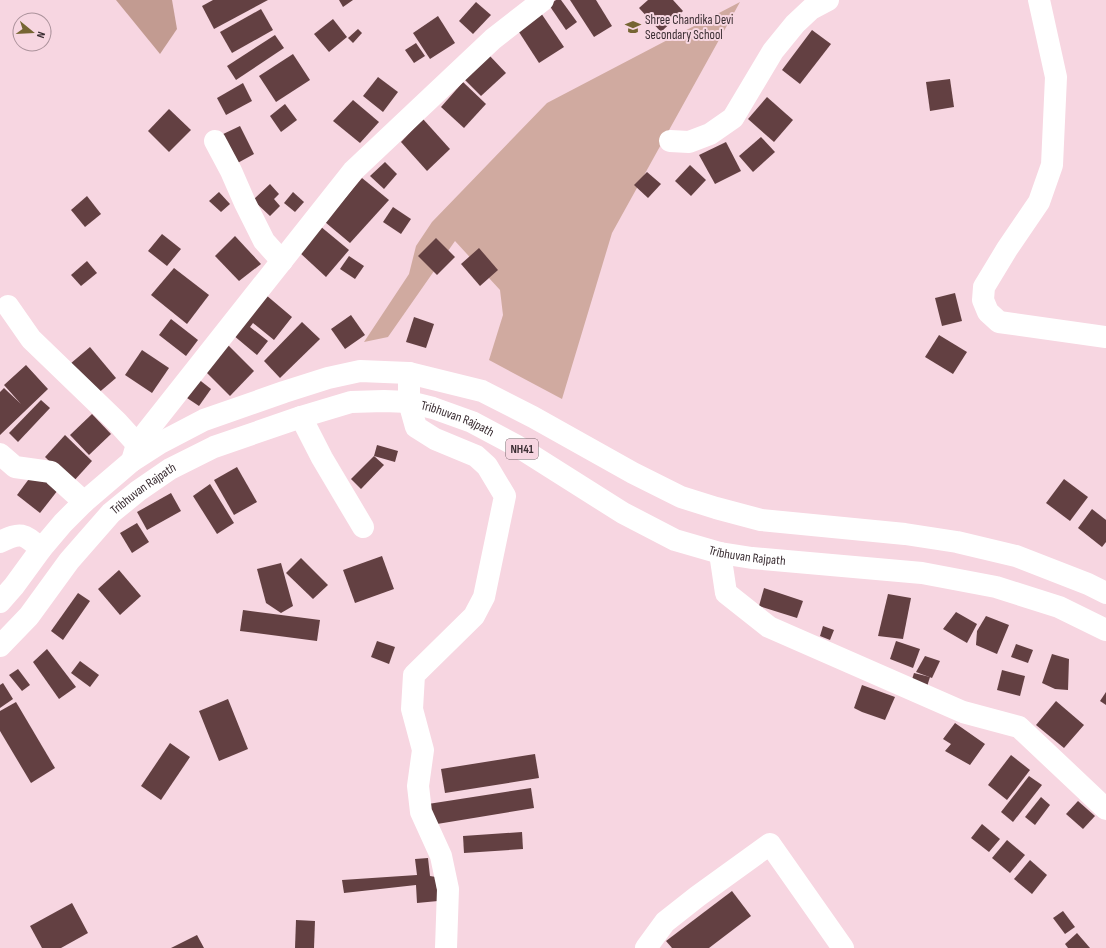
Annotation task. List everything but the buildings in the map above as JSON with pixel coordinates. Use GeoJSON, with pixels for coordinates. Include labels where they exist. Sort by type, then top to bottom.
{"type":"FeatureCollection","features":[{"type":"Feature","properties":{"kind":"main road"},"geometry":{"type":"LineString","coordinates":[[134,453],[353,171],[493,39],[543,0]]}},
{"type":"Feature","properties":{"kind":"main road"},"geometry":{"type":"LineString","coordinates":[[670,141],[689,142],[703,137],[710,134],[733,118],[773,51],[811,9],[828,0]]}},
{"type":"Feature","properties":{"kind":"main road"},"geometry":{"type":"LineString","coordinates":[[1040,0],[1056,77],[1052,165],[1039,202],[1007,249],[984,287],[983,300],[988,312],[998,322],[1106,337]]}},
{"type":"Feature","properties":{"kind":"main road"},"geometry":{"type":"LineString","coordinates":[[215,141],[264,241],[282,261]]}},
{"type":"Feature","properties":{"kind":"main road"},"geometry":{"type":"LineString","coordinates":[[8,306],[31,339],[117,422],[134,453],[147,485]]}},
{"type":"Feature","properties":{"kind":"main road","name":"Tribhuvan Rajpath"},"geometry":{"type":"LineString","coordinates":[[0,602],[63,523],[134,453],[160,443],[204,420],[328,378],[360,371],[409,373],[482,391],[682,498],[761,520],[905,534],[957,542],[1016,556],[1088,584],[1106,593]]}},
{"type":"Feature","properties":{"kind":"main road"},"geometry":{"type":"LineString","coordinates":[[409,373],[409,402],[416,427],[435,439],[476,456],[487,466],[505,496],[484,597],[474,616],[414,675],[412,709],[423,750],[418,786],[421,812],[441,856],[448,889],[446,948]]}},
{"type":"Feature","properties":{"kind":"main road","name":"Tribhuvan Rajpath"},"geometry":{"type":"LineString","coordinates":[[0,646],[29,616],[69,561],[111,513],[170,469],[214,447],[301,417],[351,402],[409,402],[433,408],[472,422],[517,446],[623,513],[675,540],[720,553],[752,558],[922,573],[996,587],[1059,607],[1106,630]]}},
{"type":"Feature","properties":{"kind":"main road"},"geometry":{"type":"LineString","coordinates":[[301,417],[322,458],[363,527]]}},
{"type":"Feature","properties":{"kind":"main road"},"geometry":{"type":"LineString","coordinates":[[0,454],[15,467],[51,472],[84,502]]}},
{"type":"Feature","properties":{"kind":"main road"},"geometry":{"type":"LineString","coordinates":[[0,542],[15,535],[26,536],[41,550]]}},
{"type":"Feature","properties":{"kind":"main road"},"geometry":{"type":"LineString","coordinates":[[720,553],[726,593],[769,628],[963,712],[1019,727],[1106,809]]}},
{"type":"Feature","properties":{"kind":"main road"},"geometry":{"type":"LineString","coordinates":[[646,948],[665,922],[770,844],[843,948]]}},
{"type":"Feature","properties":{"kind":"shaded area"},"geometry":{"type":"Polygon","coordinates":[[[116,0],[172,0],[177,29],[160,54],[116,0]]]}},
{"type":"Feature","properties":{"kind":"shaded area"},"geometry":{"type":"Polygon","coordinates":[[[740,2],[612,233],[562,399],[489,360],[503,315],[500,290],[455,241],[388,337],[364,342],[409,274],[416,246],[432,222],[547,103],[740,2]]]}},
{"type":"Feature","properties":{"kind":"place","name":"Shree Chandika Devi Secondary School"},"geometry":{"type":"Point","coordinates":[633,27]}}]}
